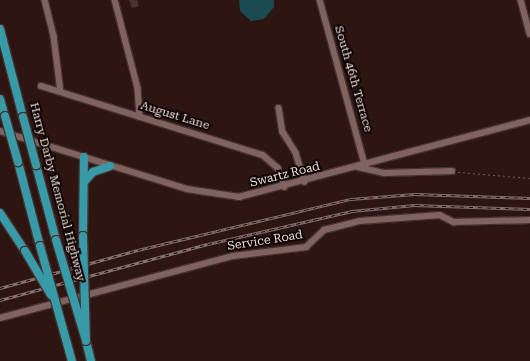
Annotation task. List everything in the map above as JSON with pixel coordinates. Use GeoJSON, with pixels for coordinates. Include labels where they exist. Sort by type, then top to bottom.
{"type":"FeatureCollection","features":[{"type":"Feature","properties":{"kind":"highway","name":"Harry Darby Memorial Highway"},"geometry":{"type":"LineString","coordinates":[[0,30],[56,240],[91,361]]}},
{"type":"Feature","properties":{"kind":"highway"},"geometry":{"type":"LineString","coordinates":[[0,99],[72,361]]}},
{"type":"Feature","properties":{"kind":"highway"},"geometry":{"type":"LineString","coordinates":[[84,157],[86,180],[83,236],[86,341]]}},
{"type":"Feature","properties":{"kind":"highway"},"geometry":{"type":"LineString","coordinates":[[86,180],[93,172],[110,166]]}},
{"type":"Feature","properties":{"kind":"highway"},"geometry":{"type":"LineString","coordinates":[[0,213],[55,300]]}},
{"type":"Feature","properties":{"kind":"street"},"geometry":{"type":"LineString","coordinates":[[45,0],[54,36],[61,92]]}},
{"type":"Feature","properties":{"kind":"street"},"geometry":{"type":"LineString","coordinates":[[115,0],[138,88],[140,117]]}},
{"type":"Feature","properties":{"kind":"street","name":"South 46th Terrace"},"geometry":{"type":"LineString","coordinates":[[320,0],[365,165]]}},
{"type":"Feature","properties":{"kind":"street"},"geometry":{"type":"LineString","coordinates":[[521,0],[530,34]]}},
{"type":"Feature","properties":{"kind":"street","name":"August Lane"},"geometry":{"type":"LineString","coordinates":[[41,86],[263,155],[278,168],[286,187]]}},
{"type":"Feature","properties":{"kind":"street"},"geometry":{"type":"LineString","coordinates":[[279,108],[283,132],[296,153],[305,182]]}},
{"type":"Feature","properties":{"kind":"street","name":"Swartz Road"},"geometry":{"type":"LineString","coordinates":[[0,131],[110,166],[223,197],[258,195],[530,120]]}},
{"type":"Feature","properties":{"kind":"street"},"geometry":{"type":"LineString","coordinates":[[358,167],[384,173],[452,171]]}},
{"type":"Feature","properties":{"kind":"street","name":"Service Road"},"geometry":{"type":"LineString","coordinates":[[0,318],[233,256],[306,247],[324,230],[360,221],[440,215],[454,222],[530,220]]}},
{"type":"Feature","properties":{"kind":"path"},"geometry":{"type":"LineString","coordinates":[[452,171],[530,178]]}},
{"type":"Feature","properties":{"kind":"water"},"geometry":{"type":"Polygon","coordinates":[[[239,0],[274,0],[274,7],[264,19],[251,21],[240,11],[239,0]]]}},
{"type":"Feature","properties":{"kind":"building"},"geometry":{"type":"Polygon","coordinates":[[[129,0],[137,0],[139,6],[132,8],[129,0]]]}},
{"type":"Feature","properties":{"kind":"railway"},"geometry":{"type":"LineString","coordinates":[[0,288],[138,250],[351,199],[415,194],[530,198]]}},
{"type":"Feature","properties":{"kind":"railway"},"geometry":{"type":"LineString","coordinates":[[0,300],[208,244],[352,211],[415,205],[530,209]]}}]}
